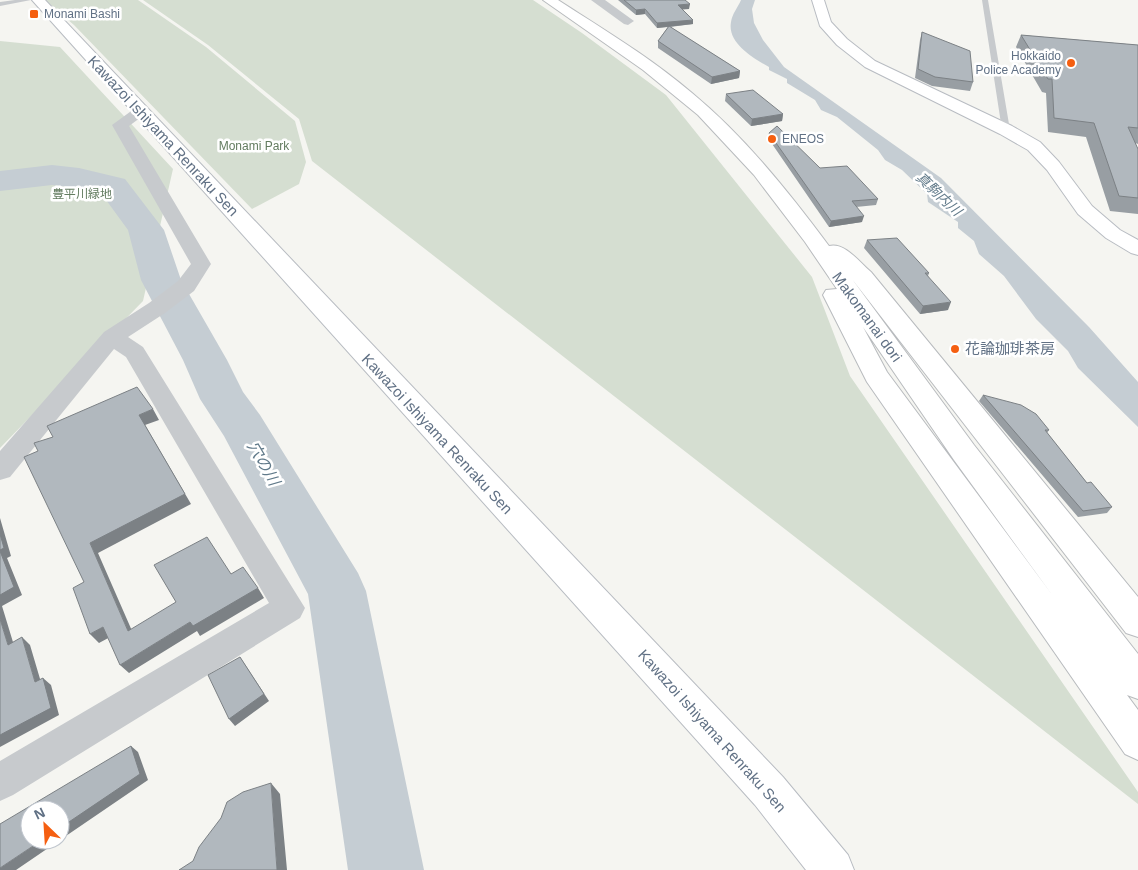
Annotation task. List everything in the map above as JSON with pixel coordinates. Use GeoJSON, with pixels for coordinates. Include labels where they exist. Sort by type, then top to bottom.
{"type":"FeatureCollection","features":[{"type":"Feature","properties":{"kind":"main road","name":"Kawazoi Ishiyama Renraku Sen"},"geometry":{"type":"LineString","coordinates":[[38,0],[769,791],[834,870]]}},
{"type":"Feature","properties":{"kind":"main road","name":"Makomanai dori"},"geometry":{"type":"LineString","coordinates":[[549,0],[667,79],[748,155],[790,209],[947,429],[1138,682]]}},
{"type":"Feature","properties":{"kind":"main road"},"geometry":{"type":"LineString","coordinates":[[818,0],[824,23],[842,42],[870,64],[1006,130],[1034,146],[1053,166],[1085,210],[1113,234],[1138,249]]}},
{"type":"Feature","properties":{"kind":"main road"},"geometry":{"type":"LineString","coordinates":[[790,209],[863,277],[1138,622]]}},
{"type":"Feature","properties":{"kind":"main road"},"geometry":{"type":"LineString","coordinates":[[790,209],[876,376],[1138,741]]}},
{"type":"Feature","properties":{"kind":"street"},"geometry":{"type":"LineString","coordinates":[[598,0],[628,21]]}},
{"type":"Feature","properties":{"kind":"street"},"geometry":{"type":"LineString","coordinates":[[0,470],[112,337],[157,308],[186,286],[201,264],[120,125],[140,112]]}},
{"type":"Feature","properties":{"kind":"street"},"geometry":{"type":"LineString","coordinates":[[0,782],[289,608],[136,352],[112,337]]}},
{"type":"Feature","properties":{"kind":"lane"},"geometry":{"type":"LineString","coordinates":[[0,4],[28,0]]}},
{"type":"Feature","properties":{"kind":"lane"},"geometry":{"type":"LineString","coordinates":[[985,0],[1006,130]]}},
{"type":"Feature","properties":{"kind":"green space","name":"Monami Park"},"geometry":{"type":"Polygon","coordinates":[[[45,0],[138,0],[206,47],[295,121],[306,162],[299,184],[252,209],[74,25],[45,0]]]}},
{"type":"Feature","properties":{"kind":"green space"},"geometry":{"type":"Polygon","coordinates":[[[143,0],[533,0],[582,33],[666,95],[812,277],[850,376],[1138,792],[1138,804],[312,161],[299,119],[208,45],[143,0]]]}},
{"type":"Feature","properties":{"kind":"green space","name":"豊平川緑地"},"geometry":{"type":"Polygon","coordinates":[[[0,41],[60,47],[173,169],[143,301],[0,448],[0,41]]]}},
{"type":"Feature","properties":{"kind":"water","name":"真駒内川"},"geometry":{"type":"Polygon","coordinates":[[[741,0],[755,0],[752,9],[754,23],[763,40],[784,67],[941,178],[1089,327],[1138,382],[1138,427],[1078,368],[1068,351],[1036,319],[1004,276],[979,254],[974,241],[958,228],[958,222],[928,202],[927,194],[902,170],[885,160],[878,150],[837,117],[821,110],[815,100],[787,83],[787,79],[769,70],[769,67],[742,49],[733,37],[731,30],[733,16],[741,0]]]}},
{"type":"Feature","properties":{"kind":"building"},"geometry":{"type":"Polygon","coordinates":[[[624,0],[685,0],[690,4],[678,5],[693,20],[657,23],[645,9],[636,10],[624,0]]]}},
{"type":"Feature","properties":{"kind":"building"},"geometry":{"type":"Polygon","coordinates":[[[669,26],[740,71],[712,77],[658,41],[669,26]]]}},
{"type":"Feature","properties":{"kind":"building"},"geometry":{"type":"Polygon","coordinates":[[[922,32],[970,51],[973,82],[935,77],[918,69],[922,32]]]}},
{"type":"Feature","properties":{"kind":"building"},"geometry":{"type":"Polygon","coordinates":[[[1021,35],[1138,45],[1138,128],[1128,127],[1138,149],[1138,198],[1119,196],[1094,123],[1054,118],[1052,79],[1048,79],[1021,35]]]}},
{"type":"Feature","properties":{"kind":"building"},"geometry":{"type":"Polygon","coordinates":[[[753,90],[783,114],[752,119],[726,94],[753,90]]]}},
{"type":"Feature","properties":{"kind":"building"},"geometry":{"type":"Polygon","coordinates":[[[777,126],[820,168],[847,166],[878,199],[852,201],[864,216],[831,221],[769,133],[777,126]]]}},
{"type":"Feature","properties":{"kind":"building"},"geometry":{"type":"Polygon","coordinates":[[[897,238],[929,273],[925,273],[951,302],[923,306],[867,240],[897,238]]]}},
{"type":"Feature","properties":{"kind":"building"},"geometry":{"type":"Polygon","coordinates":[[[137,387],[153,409],[139,415],[185,494],[90,543],[128,631],[176,602],[154,565],[207,537],[231,574],[243,567],[258,588],[193,626],[190,622],[120,665],[103,627],[90,634],[73,588],[84,582],[24,457],[38,451],[34,443],[53,437],[47,426],[137,387]]]}},
{"type":"Feature","properties":{"kind":"building"},"geometry":{"type":"Polygon","coordinates":[[[983,395],[1021,405],[1036,414],[1049,430],[1045,430],[1087,483],[1091,482],[1112,507],[1083,511],[983,395]]]}},
{"type":"Feature","properties":{"kind":"building"},"geometry":{"type":"Polygon","coordinates":[[[0,534],[4,548],[0,550],[0,534]]]}},
{"type":"Feature","properties":{"kind":"building"},"geometry":{"type":"Polygon","coordinates":[[[0,551],[14,587],[0,595],[0,551]]]}},
{"type":"Feature","properties":{"kind":"building"},"geometry":{"type":"Polygon","coordinates":[[[0,619],[8,645],[22,637],[35,682],[43,678],[51,708],[0,735],[0,619]]]}},
{"type":"Feature","properties":{"kind":"building"},"geometry":{"type":"Polygon","coordinates":[[[240,657],[264,694],[229,719],[208,675],[240,657]]]}},
{"type":"Feature","properties":{"kind":"building"},"geometry":{"type":"Polygon","coordinates":[[[131,746],[140,774],[70,821],[70,800],[40,800],[131,746]]]}},
{"type":"Feature","properties":{"kind":"building"},"geometry":{"type":"Polygon","coordinates":[[[271,783],[277,870],[179,870],[193,861],[199,847],[221,818],[227,802],[243,792],[271,783]]]}},
{"type":"Feature","properties":{"kind":"building"},"geometry":{"type":"Polygon","coordinates":[[[20,812],[20,850],[27,850],[0,868],[0,824],[20,812]]]}},
{"type":"Feature","properties":{"kind":"waterway","name":"穴の川"},"geometry":{"type":"LineString","coordinates":[[0,181],[52,175],[79,178],[113,186],[146,230],[161,280],[205,360],[223,399],[243,427],[337,591],[386,870]]}},
{"type":"Feature","properties":{"kind":"place","name":"Monami Bashi"},"geometry":{"type":"Point","coordinates":[34,14]}},
{"type":"Feature","properties":{"kind":"place","name":"Hokkaido Police Academy"},"geometry":{"type":"Point","coordinates":[1071,63]}},
{"type":"Feature","properties":{"kind":"place","name":"ENEOS"},"geometry":{"type":"Point","coordinates":[772,139]}},
{"type":"Feature","properties":{"kind":"place","name":"花論珈琲茶房"},"geometry":{"type":"Point","coordinates":[955,349]}}]}
